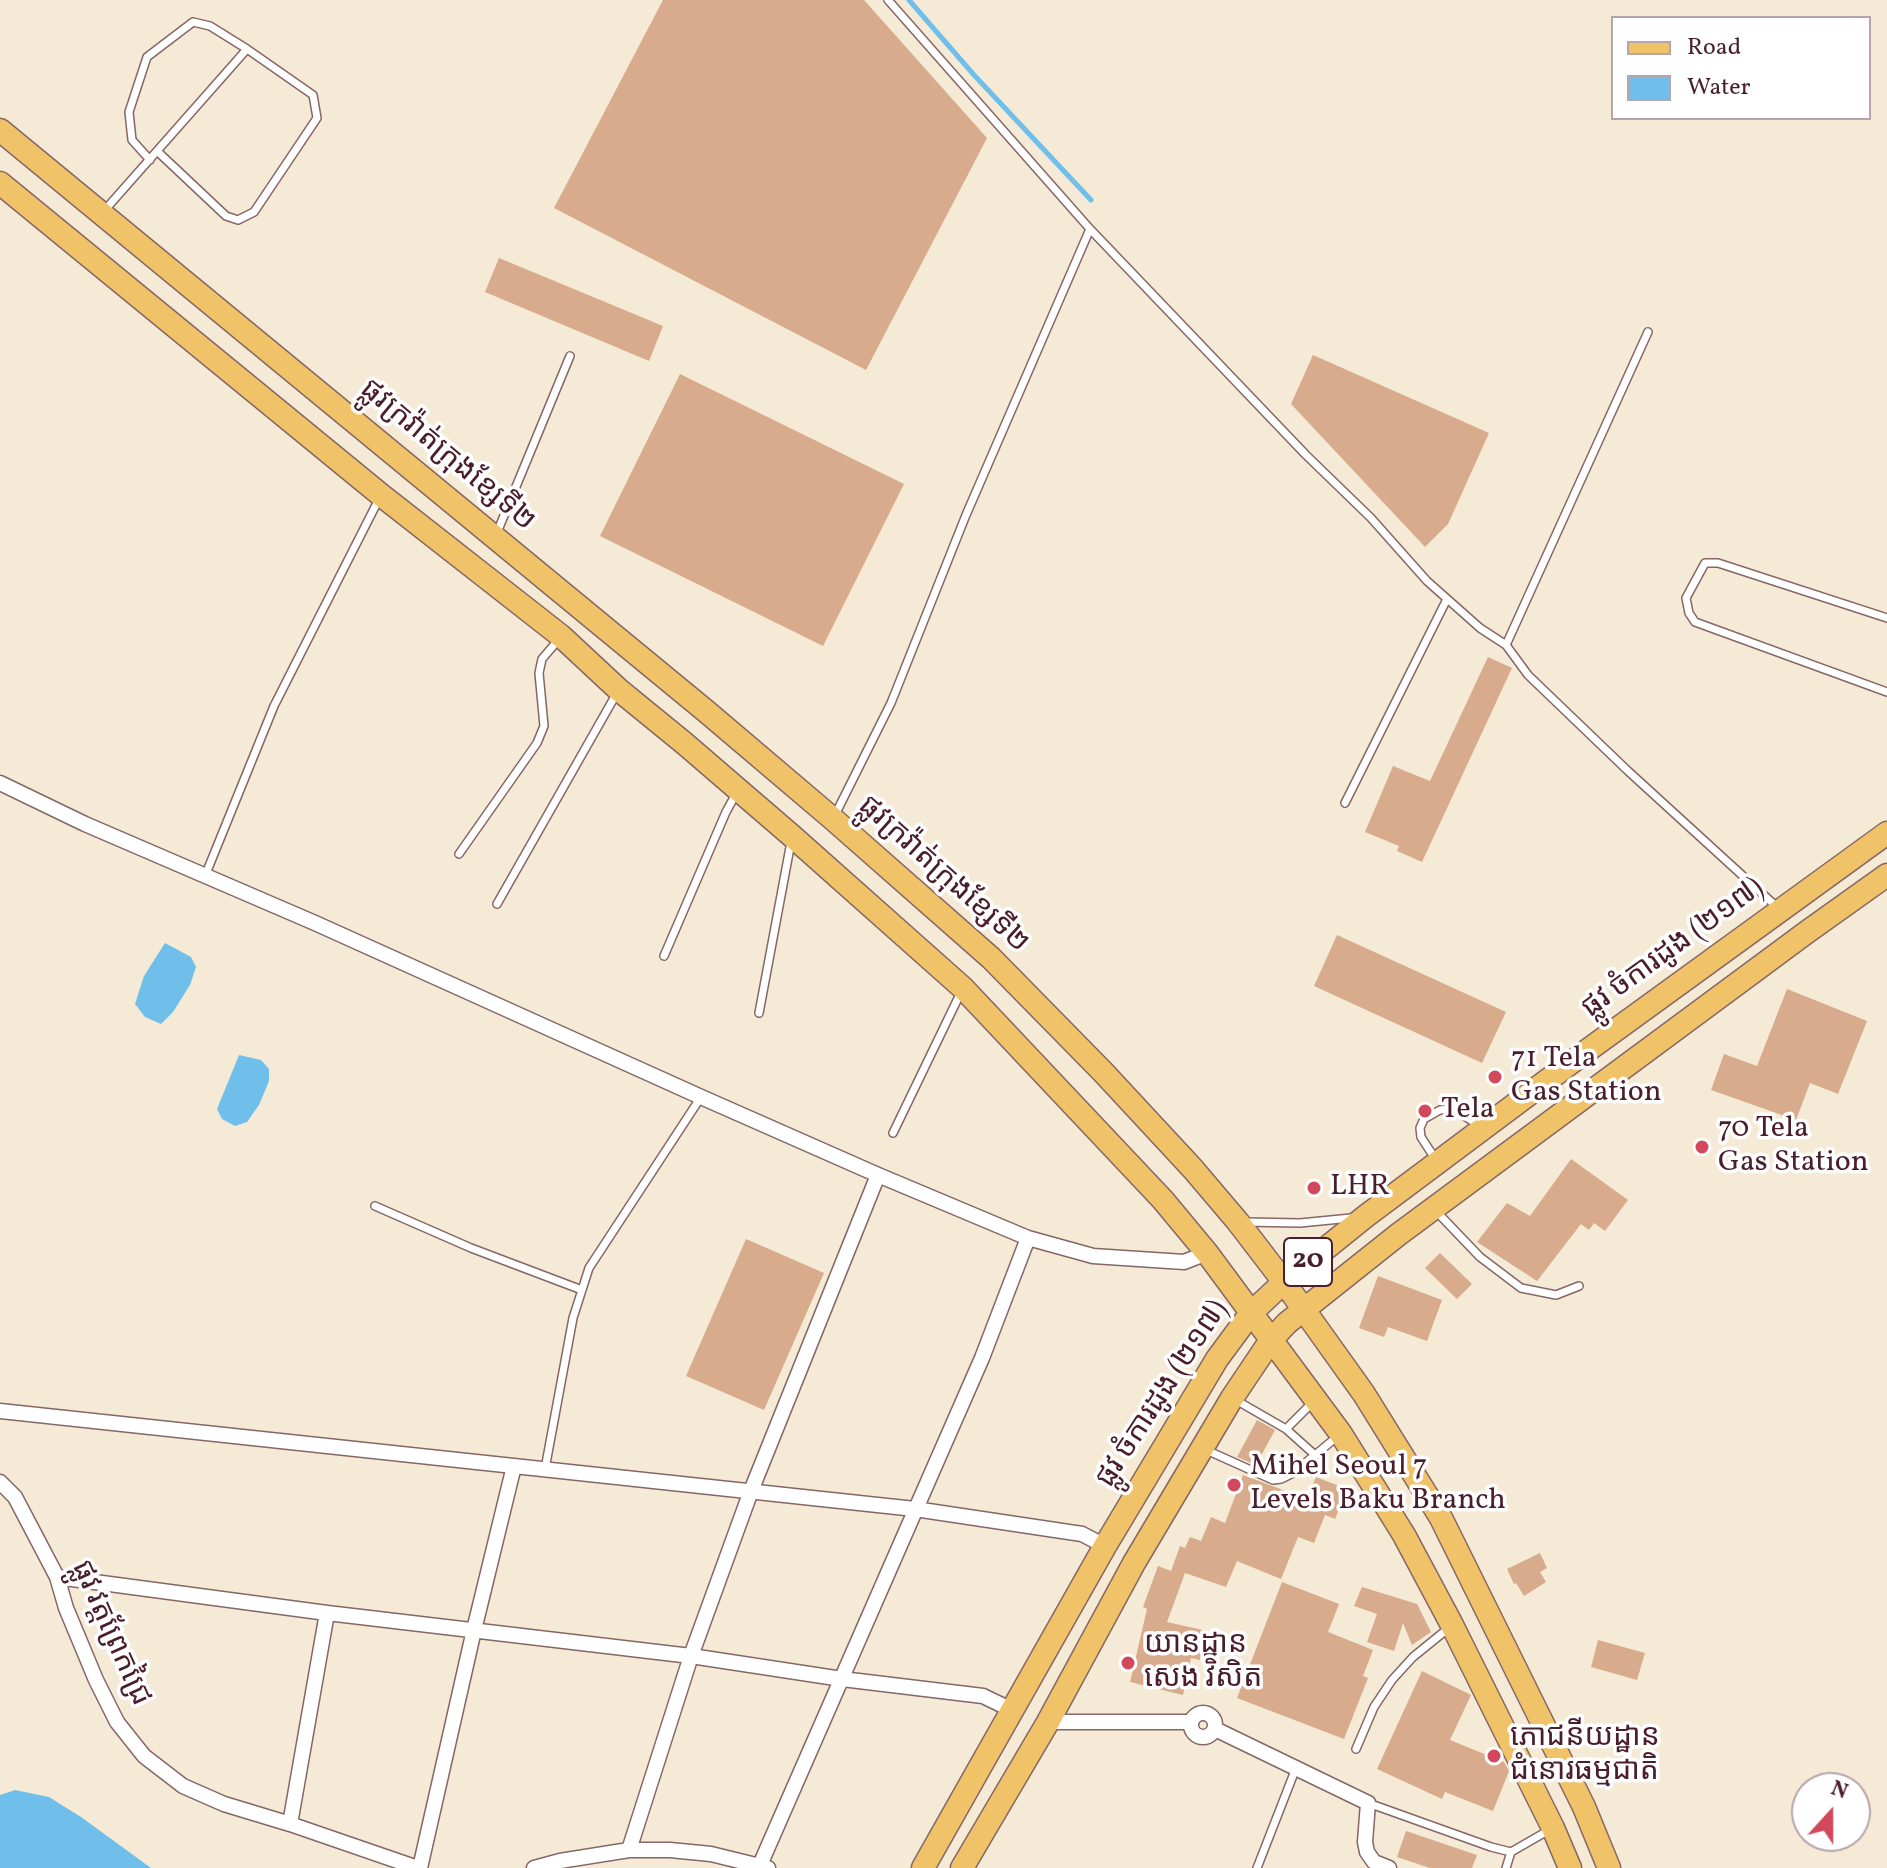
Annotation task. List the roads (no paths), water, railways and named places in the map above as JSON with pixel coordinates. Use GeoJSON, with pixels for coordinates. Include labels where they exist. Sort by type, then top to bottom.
{"type":"FeatureCollection","features":[{"type":"Feature","properties":{"kind":"main road","name":"ផ្លូវក្រវ៉ាត់ក្រុងខ្សែទី២"},"geometry":{"type":"LineString","coordinates":[[0,130],[833,819],[991,958],[1193,1169],[1284,1282],[1364,1394],[1441,1518],[1584,1807],[1609,1868]]}},
{"type":"Feature","properties":{"kind":"main road"},"geometry":{"type":"LineString","coordinates":[[0,183],[381,495],[561,636],[619,690],[792,836],[963,988],[1163,1200],[1207,1253],[1341,1434],[1404,1535],[1452,1625],[1570,1868]]}},
{"type":"Feature","properties":{"kind":"main road"},"geometry":{"type":"LineString","coordinates":[[684,743],[707,712]]}},
{"type":"Feature","properties":{"kind":"main road","name":"ផ្លូវ ចំការដូង (២១៧)"},"geometry":{"type":"LineString","coordinates":[[923,1868],[1105,1546],[1217,1359],[1251,1313],[1284,1282],[1366,1216],[1779,910],[1885,838]]}},
{"type":"Feature","properties":{"kind":"main road","name":"ផ្លូវ ចំការដូង (២១៧)"},"geometry":{"type":"LineString","coordinates":[[962,1868],[1048,1722],[1134,1563],[1232,1398],[1271,1340],[1303,1310],[1434,1208],[1887,875]]}},
{"type":"Feature","properties":{"kind":"street"},"geometry":{"type":"LineString","coordinates":[[0,783],[85,824],[315,923],[701,1097],[1028,1238],[1093,1256],[1184,1262],[1207,1253]]}},
{"type":"Feature","properties":{"kind":"street"},"geometry":{"type":"LineString","coordinates":[[629,1850],[691,1656],[751,1491],[878,1175]]}},
{"type":"Feature","properties":{"kind":"street"},"geometry":{"type":"LineString","coordinates":[[534,1868],[629,1850],[711,1854],[764,1866],[982,1358],[1028,1238]]}},
{"type":"Feature","properties":{"kind":"street"},"geometry":{"type":"LineString","coordinates":[[0,1411],[915,1509],[1082,1534],[1105,1546]]}},
{"type":"Feature","properties":{"kind":"street"},"geometry":{"type":"LineString","coordinates":[[419,1868],[514,1466]]}},
{"type":"Feature","properties":{"kind":"street","name":"ផ្លូវ វត្តព្រែកជ្រៃ"},"geometry":{"type":"LineString","coordinates":[[0,1482],[15,1497],[57,1577],[66,1608],[117,1722],[144,1756],[183,1786],[224,1804],[419,1868]]}},
{"type":"Feature","properties":{"kind":"street"},"geometry":{"type":"LineString","coordinates":[[57,1577],[691,1656],[983,1696],[1012,1710]]}},
{"type":"Feature","properties":{"kind":"street"},"geometry":{"type":"LineString","coordinates":[[290,1824],[327,1613]]}},
{"type":"Feature","properties":{"kind":"street"},"geometry":{"type":"LineString","coordinates":[[1048,1722],[1191,1722],[1193,1733],[1199,1737],[1210,1735],[1215,1729],[1368,1803],[1367,1852],[1374,1862],[1389,1868]]}},
{"type":"Feature","properties":{"kind":"lane"},"geometry":{"type":"LineString","coordinates":[[888,0],[1090,229],[1306,455],[1371,518],[1427,581],[1480,628],[1506,645],[1528,675],[1779,910]]}},
{"type":"Feature","properties":{"kind":"lane"},"geometry":{"type":"LineString","coordinates":[[150,160],[132,140],[129,112],[147,57],[193,22],[210,26],[313,95],[317,118],[254,212],[238,220],[226,216],[157,151]]}},
{"type":"Feature","properties":{"kind":"lane"},"geometry":{"type":"LineString","coordinates":[[102,213],[247,49]]}},
{"type":"Feature","properties":{"kind":"lane"},"geometry":{"type":"LineString","coordinates":[[833,819],[891,703],[966,515],[1090,229]]}},
{"type":"Feature","properties":{"kind":"lane"},"geometry":{"type":"LineString","coordinates":[[1506,645],[1648,332]]}},
{"type":"Feature","properties":{"kind":"lane"},"geometry":{"type":"LineString","coordinates":[[495,537],[570,356]]}},
{"type":"Feature","properties":{"kind":"lane"},"geometry":{"type":"LineString","coordinates":[[205,876],[274,706],[381,495]]}},
{"type":"Feature","properties":{"kind":"lane"},"geometry":{"type":"LineString","coordinates":[[1887,618],[1718,563],[1705,563],[1686,598],[1689,613],[1695,622],[1887,692]]}},
{"type":"Feature","properties":{"kind":"lane"},"geometry":{"type":"LineString","coordinates":[[1345,803],[1447,599]]}},
{"type":"Feature","properties":{"kind":"lane"},"geometry":{"type":"LineString","coordinates":[[459,854],[537,743],[544,726],[539,673],[542,659],[561,636]]}},
{"type":"Feature","properties":{"kind":"lane"},"geometry":{"type":"LineString","coordinates":[[497,904],[619,690]]}},
{"type":"Feature","properties":{"kind":"lane"},"geometry":{"type":"LineString","coordinates":[[664,956],[726,812],[739,790]]}},
{"type":"Feature","properties":{"kind":"lane"},"geometry":{"type":"LineString","coordinates":[[759,1013],[792,836]]}},
{"type":"Feature","properties":{"kind":"lane"},"geometry":{"type":"LineString","coordinates":[[893,1133],[963,988]]}},
{"type":"Feature","properties":{"kind":"lane"},"geometry":{"type":"LineString","coordinates":[[545,1469],[573,1318],[589,1268],[701,1097]]}},
{"type":"Feature","properties":{"kind":"lane"},"geometry":{"type":"LineString","coordinates":[[1438,1163],[1421,1137],[1420,1128],[1424,1119],[1440,1110],[1449,1109],[1484,1128]]}},
{"type":"Feature","properties":{"kind":"lane"},"geometry":{"type":"LineString","coordinates":[[375,1206],[471,1248],[582,1290]]}},
{"type":"Feature","properties":{"kind":"lane"},"geometry":{"type":"LineString","coordinates":[[1434,1208],[1480,1257],[1521,1288],[1556,1295],[1579,1286]]}},
{"type":"Feature","properties":{"kind":"lane"},"geometry":{"type":"LineString","coordinates":[[1238,1222],[1327,1222],[1366,1216]]}},
{"type":"Feature","properties":{"kind":"lane"},"geometry":{"type":"LineString","coordinates":[[1232,1398],[1286,1429],[1315,1455]]}},
{"type":"Feature","properties":{"kind":"lane"},"geometry":{"type":"LineString","coordinates":[[1286,1429],[1316,1400]]}},
{"type":"Feature","properties":{"kind":"lane"},"geometry":{"type":"LineString","coordinates":[[1202,1448],[1273,1480],[1293,1473],[1341,1434]]}},
{"type":"Feature","properties":{"kind":"lane"},"geometry":{"type":"LineString","coordinates":[[1356,1749],[1374,1707],[1392,1680],[1413,1657],[1452,1625]]}},
{"type":"Feature","properties":{"kind":"lane"},"geometry":{"type":"LineString","coordinates":[[1257,1868],[1296,1768]]}},
{"type":"Feature","properties":{"kind":"lane"},"geometry":{"type":"LineString","coordinates":[[1368,1803],[1511,1852]]}},
{"type":"Feature","properties":{"kind":"lane"},"geometry":{"type":"LineString","coordinates":[[1506,1868],[1511,1852],[1553,1828]]}},
{"type":"Feature","properties":{"kind":"water"},"geometry":{"type":"Polygon","coordinates":[[[165,943],[191,957],[196,967],[190,985],[173,1012],[161,1024],[145,1017],[135,1004],[144,976],[165,943]]]}},
{"type":"Feature","properties":{"kind":"water"},"geometry":{"type":"Polygon","coordinates":[[[239,1055],[261,1060],[269,1069],[269,1081],[259,1105],[247,1122],[235,1126],[222,1119],[217,1109],[239,1055]]]}},
{"type":"Feature","properties":{"kind":"water"},"geometry":{"type":"Polygon","coordinates":[[[15,1790],[49,1797],[151,1868],[0,1868],[0,1795],[15,1790]]]}},
{"type":"Feature","properties":{"kind":"waterway"},"geometry":{"type":"LineString","coordinates":[[909,0],[974,75],[1091,200]]}},
{"type":"Feature","properties":{"kind":"place","name":"71 Tela Gas Station"},"geometry":{"type":"Point","coordinates":[1495,1077]}},
{"type":"Feature","properties":{"kind":"place","name":"Tela"},"geometry":{"type":"Point","coordinates":[1425,1111]}},
{"type":"Feature","properties":{"kind":"place","name":"70 Tela Gas Station"},"geometry":{"type":"Point","coordinates":[1702,1147]}},
{"type":"Feature","properties":{"kind":"place","name":"LHR"},"geometry":{"type":"Point","coordinates":[1314,1188]}},
{"type":"Feature","properties":{"kind":"place","name":"Mihel Seoul 7 Levels Baku Branch"},"geometry":{"type":"Point","coordinates":[1234,1485]}},
{"type":"Feature","properties":{"kind":"place","name":"យានដ្ឋាន សេង វិសិត"},"geometry":{"type":"Point","coordinates":[1128,1663]}},
{"type":"Feature","properties":{"kind":"place","name":"ភោជនីយដ្ឋាន ជំនោរធម្មជាតិ"},"geometry":{"type":"Point","coordinates":[1494,1756]}}]}
